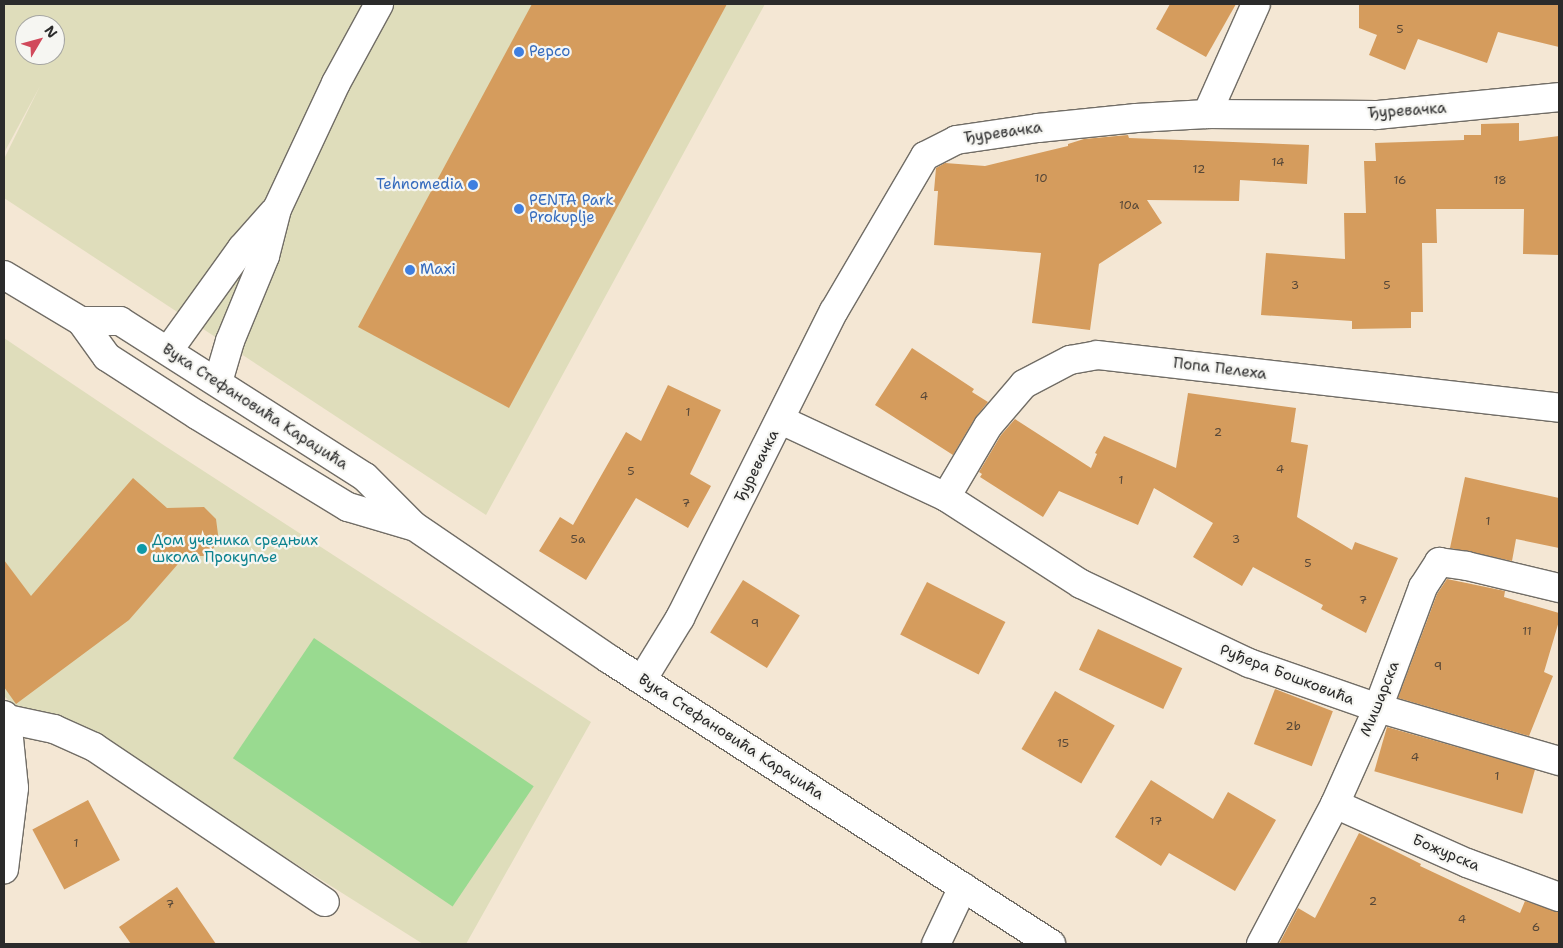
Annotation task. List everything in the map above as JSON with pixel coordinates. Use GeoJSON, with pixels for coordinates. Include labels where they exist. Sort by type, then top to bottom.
{"type":"FeatureCollection","features":[{"type":"Feature","properties":{"kind":"street"},"geometry":{"type":"LineString","coordinates":[[218,382],[230,341],[265,256],[277,209],[336,83],[379,4]]}},
{"type":"Feature","properties":{"kind":"street"},"geometry":{"type":"LineString","coordinates":[[1207,114],[1256,4]]}},
{"type":"Feature","properties":{"kind":"street","name":"Ђуревачка"},"geometry":{"type":"LineString","coordinates":[[642,680],[680,618],[834,311],[925,156],[956,140],[1038,128],[1207,114],[1378,115],[1559,98]]}},
{"type":"Feature","properties":{"kind":"street"},"geometry":{"type":"LineString","coordinates":[[168,351],[242,248],[277,209]]}},
{"type":"Feature","properties":{"kind":"street","name":"Вука Стефановића Караџића"},"geometry":{"type":"LineString","coordinates":[[4,275],[81,321],[107,357],[197,415],[348,507],[414,526]]}},
{"type":"Feature","properties":{"kind":"street","name":"Вука Стефановића Караџића"},"geometry":{"type":"LineString","coordinates":[[81,321],[120,321],[218,382],[365,477],[414,526],[642,680],[1051,944]]}},
{"type":"Feature","properties":{"kind":"street","name":"Попа Пелеха"},"geometry":{"type":"LineString","coordinates":[[946,497],[988,426],[1024,384],[1070,360],[1097,355],[1559,408]]}},
{"type":"Feature","properties":{"kind":"street","name":"Руђера Бошковића"},"geometry":{"type":"LineString","coordinates":[[781,420],[946,497],[1081,584],[1249,663],[1378,708],[1559,761]]}},
{"type":"Feature","properties":{"kind":"street","name":"Мишарска"},"geometry":{"type":"LineString","coordinates":[[1261,944],[1335,804],[1378,708],[1423,587],[1438,562],[1467,566],[1559,588]]}},
{"type":"Feature","properties":{"kind":"street"},"geometry":{"type":"LineString","coordinates":[[4,869],[14,788],[5,717],[54,729],[94,747],[325,902]]}},
{"type":"Feature","properties":{"kind":"street","name":"Божурска"},"geometry":{"type":"LineString","coordinates":[[1335,804],[1467,863],[1559,897]]}},
{"type":"Feature","properties":{"kind":"street"},"geometry":{"type":"LineString","coordinates":[[936,944],[963,887]]}},
{"type":"Feature","properties":{"kind":"shaded area"},"geometry":{"type":"Polygon","coordinates":[[[4,4],[765,4],[486,515],[4,198],[4,159],[40,86],[4,153],[4,4]]]}},
{"type":"Feature","properties":{"kind":"shaded area"},"geometry":{"type":"Polygon","coordinates":[[[4,338],[165,446],[591,722],[466,944],[423,944],[131,760],[21,712],[4,696],[4,338]]]}},
{"type":"Feature","properties":{"kind":"green space"},"geometry":{"type":"Polygon","coordinates":[[[314,638],[534,786],[453,906],[233,758],[314,638]]]}},
{"type":"Feature","properties":{"kind":"building","name":"PENTA Park Prokuplje"},"geometry":{"type":"Polygon","coordinates":[[[532,4],[727,4],[509,408],[358,327],[532,4]]]}},
{"type":"Feature","properties":{"kind":"building"},"geometry":{"type":"Polygon","coordinates":[[[1170,4],[1236,4],[1206,57],[1156,29],[1170,4]]]}},
{"type":"Feature","properties":{"kind":"building"},"geometry":{"type":"Polygon","coordinates":[[[1359,4],[1559,4],[1559,47],[1498,32],[1487,63],[1418,39],[1405,70],[1369,55],[1377,35],[1359,28],[1359,4]]]}},
{"type":"Feature","properties":{"kind":"building"},"geometry":{"type":"Polygon","coordinates":[[[1519,123],[1519,141],[1559,136],[1559,255],[1523,254],[1524,209],[1436,209],[1437,243],[1422,243],[1423,312],[1411,312],[1411,328],[1352,329],[1352,321],[1261,315],[1266,253],[1345,259],[1344,213],[1366,213],[1364,161],[1376,161],[1375,143],[1464,140],[1464,135],[1481,135],[1481,124],[1519,123]]]}},
{"type":"Feature","properties":{"kind":"building"},"geometry":{"type":"Polygon","coordinates":[[[1128,135],[1129,138],[1309,145],[1307,184],[1240,180],[1239,201],[1147,200],[1162,223],[1099,264],[1090,330],[1032,323],[1041,253],[934,245],[938,191],[934,191],[936,168],[945,163],[985,166],[1068,146],[1068,144],[1084,139],[1128,135]]]}},
{"type":"Feature","properties":{"kind":"building"},"geometry":{"type":"Polygon","coordinates":[[[912,348],[974,389],[972,392],[988,402],[975,418],[953,455],[875,405],[912,348]]]}},
{"type":"Feature","properties":{"kind":"building"},"geometry":{"type":"Polygon","coordinates":[[[668,385],[721,410],[690,474],[711,486],[688,528],[636,498],[586,580],[539,551],[560,517],[573,525],[626,432],[641,441],[668,385]]]}},
{"type":"Feature","properties":{"kind":"building"},"geometry":{"type":"Polygon","coordinates":[[[1188,393],[1296,408],[1291,442],[1308,445],[1297,517],[1352,550],[1355,542],[1398,558],[1366,633],[1321,609],[1323,605],[1253,567],[1242,586],[1193,557],[1213,523],[1154,488],[1138,525],[1059,491],[1043,517],[980,477],[982,474],[979,472],[1001,435],[1015,419],[1091,468],[1097,454],[1095,453],[1104,436],[1176,468],[1188,393]]]}},
{"type":"Feature","properties":{"kind":"building"},"geometry":{"type":"Polygon","coordinates":[[[1465,477],[1559,498],[1559,548],[1516,539],[1512,561],[1450,548],[1465,477]]]}},
{"type":"Feature","properties":{"kind":"building"},"geometry":{"type":"Polygon","coordinates":[[[133,478],[167,508],[204,507],[216,519],[219,542],[206,556],[185,556],[129,620],[16,704],[4,687],[4,560],[31,596],[133,478]]]}},
{"type":"Feature","properties":{"kind":"building"},"geometry":{"type":"Polygon","coordinates":[[[1447,579],[1505,591],[1504,597],[1559,613],[1559,621],[1544,672],[1553,676],[1529,736],[1398,698],[1437,594],[1447,579]]]}},
{"type":"Feature","properties":{"kind":"building"},"geometry":{"type":"Polygon","coordinates":[[[743,580],[800,616],[767,668],[710,633],[743,580]]]}},
{"type":"Feature","properties":{"kind":"building"},"geometry":{"type":"Polygon","coordinates":[[[927,582],[1005,622],[979,675],[900,635],[927,582]]]}},
{"type":"Feature","properties":{"kind":"building"},"geometry":{"type":"Polygon","coordinates":[[[1098,629],[1182,668],[1163,709],[1079,670],[1098,629]]]}},
{"type":"Feature","properties":{"kind":"building"},"geometry":{"type":"Polygon","coordinates":[[[1275,689],[1333,711],[1312,766],[1254,744],[1275,689]]]}},
{"type":"Feature","properties":{"kind":"building"},"geometry":{"type":"Polygon","coordinates":[[[1055,691],[1115,726],[1081,784],[1022,749],[1055,691]]]}},
{"type":"Feature","properties":{"kind":"building"},"geometry":{"type":"Polygon","coordinates":[[[1387,727],[1535,769],[1522,814],[1374,771],[1387,727]]]}},
{"type":"Feature","properties":{"kind":"building"},"geometry":{"type":"Polygon","coordinates":[[[1151,780],[1213,819],[1228,792],[1276,820],[1235,891],[1169,853],[1161,866],[1115,837],[1151,780]]]}},
{"type":"Feature","properties":{"kind":"building"},"geometry":{"type":"Polygon","coordinates":[[[88,800],[120,860],[64,890],[32,830],[88,800]]]}},
{"type":"Feature","properties":{"kind":"building"},"geometry":{"type":"Polygon","coordinates":[[[1359,833],[1421,864],[1420,866],[1520,913],[1525,901],[1559,912],[1559,944],[1279,944],[1298,908],[1315,918],[1359,833]]]}},
{"type":"Feature","properties":{"kind":"building"},"geometry":{"type":"Polygon","coordinates":[[[177,887],[216,944],[131,944],[119,927],[177,887]]]}},
{"type":"Feature","properties":{"kind":"place","name":"Pepco"},"geometry":{"type":"Point","coordinates":[519,52]}},
{"type":"Feature","properties":{"kind":"place","name":"Tehnomedia"},"geometry":{"type":"Point","coordinates":[473,185]}},
{"type":"Feature","properties":{"kind":"place","name":"PENTA Park Prokuplje"},"geometry":{"type":"Point","coordinates":[519,209]}},
{"type":"Feature","properties":{"kind":"place","name":"Maxi"},"geometry":{"type":"Point","coordinates":[410,270]}},
{"type":"Feature","properties":{"kind":"place","name":"Дом ученика средњих школа Прокупље"},"geometry":{"type":"Point","coordinates":[142,549]}}]}
